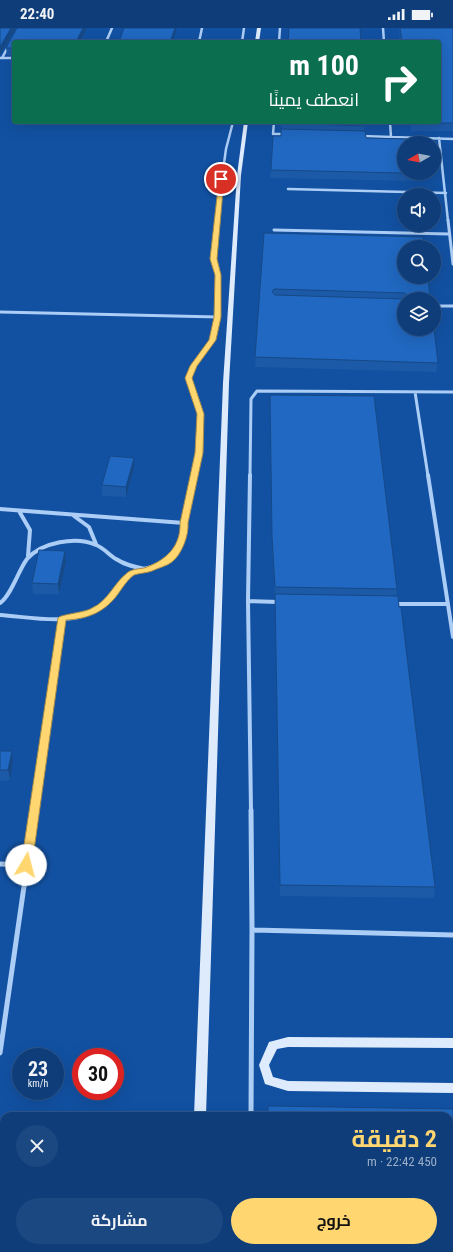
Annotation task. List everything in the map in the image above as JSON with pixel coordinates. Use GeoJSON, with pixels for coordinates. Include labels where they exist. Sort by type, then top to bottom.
{"type":"FeatureCollection","features":[{"type":"Feature","properties":{"kind":"street"},"geometry":{"type":"LineString","coordinates":[[107,40],[112,28]]}},
{"type":"Feature","properties":{"kind":"street"},"geometry":{"type":"LineString","coordinates":[[199,40],[202,28]]}},
{"type":"Feature","properties":{"kind":"street"},"geometry":{"type":"LineString","coordinates":[[242,40],[244,28]]}},
{"type":"Feature","properties":{"kind":"street"},"geometry":{"type":"LineString","coordinates":[[257,40],[259,28]]}},
{"type":"Feature","properties":{"kind":"street"},"geometry":{"type":"LineString","coordinates":[[279,40],[280,28]]}},
{"type":"Feature","properties":{"kind":"street"},"geometry":{"type":"LineString","coordinates":[[384,28],[384,40]]}},
{"type":"Feature","properties":{"kind":"street"},"geometry":{"type":"LineString","coordinates":[[1,58],[9,46]]}},
{"type":"Feature","properties":{"kind":"street"},"geometry":{"type":"LineString","coordinates":[[1,58],[12,58]]}},
{"type":"Feature","properties":{"kind":"street"},"geometry":{"type":"LineString","coordinates":[[0,615],[62,618],[81,616],[97,610],[112,597],[123,581],[131,573],[149,570],[169,560],[178,548],[184,530],[184,523],[199,453],[200,414],[188,378],[194,366],[213,340],[218,317],[218,275],[214,259],[215,231],[226,149],[232,124]]}},
{"type":"Feature","properties":{"kind":"street"},"geometry":{"type":"LineString","coordinates":[[200,1112],[226,383],[239,175],[246,124]]}},
{"type":"Feature","properties":{"kind":"street"},"geometry":{"type":"LineString","coordinates":[[274,124],[273,134],[289,134]]}},
{"type":"Feature","properties":{"kind":"street"},"geometry":{"type":"LineString","coordinates":[[390,124],[391,136]]}},
{"type":"Feature","properties":{"kind":"street"},"geometry":{"type":"LineString","coordinates":[[360,136],[397,136]]}},
{"type":"Feature","properties":{"kind":"street"},"geometry":{"type":"LineString","coordinates":[[441,138],[453,139]]}},
{"type":"Feature","properties":{"kind":"street"},"geometry":{"type":"LineString","coordinates":[[441,154],[453,264]]}},
{"type":"Feature","properties":{"kind":"street"},"geometry":{"type":"LineString","coordinates":[[288,189],[446,193]]}},
{"type":"Feature","properties":{"kind":"street"},"geometry":{"type":"LineString","coordinates":[[447,211],[453,211]]}},
{"type":"Feature","properties":{"kind":"street"},"geometry":{"type":"LineString","coordinates":[[274,230],[449,234]]}},
{"type":"Feature","properties":{"kind":"street"},"geometry":{"type":"LineString","coordinates":[[441,306],[453,306]]}},
{"type":"Feature","properties":{"kind":"street"},"geometry":{"type":"LineString","coordinates":[[0,312],[218,317]]}},
{"type":"Feature","properties":{"kind":"street"},"geometry":{"type":"LineString","coordinates":[[251,1112],[252,930],[248,601],[251,399],[253,394],[257,391],[453,392]]}},
{"type":"Feature","properties":{"kind":"street"},"geometry":{"type":"LineString","coordinates":[[415,392],[453,637]]}},
{"type":"Feature","properties":{"kind":"street"},"geometry":{"type":"LineString","coordinates":[[0,509],[184,523]]}},
{"type":"Feature","properties":{"kind":"street"},"geometry":{"type":"LineString","coordinates":[[0,603],[6,600],[28,556],[30,530],[19,511]]}},
{"type":"Feature","properties":{"kind":"street"},"geometry":{"type":"LineString","coordinates":[[73,515],[89,527],[96,544]]}},
{"type":"Feature","properties":{"kind":"street"},"geometry":{"type":"LineString","coordinates":[[28,556],[44,546],[60,542],[96,544],[107,551],[115,559],[128,566],[149,570]]}},
{"type":"Feature","properties":{"kind":"street"},"geometry":{"type":"LineString","coordinates":[[248,601],[286,602]]}},
{"type":"Feature","properties":{"kind":"street"},"geometry":{"type":"LineString","coordinates":[[386,603],[448,604]]}},
{"type":"Feature","properties":{"kind":"street"},"geometry":{"type":"LineString","coordinates":[[0,1053],[62,618]]}},
{"type":"Feature","properties":{"kind":"street"},"geometry":{"type":"LineString","coordinates":[[0,864],[26,865]]}},
{"type":"Feature","properties":{"kind":"street"},"geometry":{"type":"LineString","coordinates":[[252,930],[453,935]]}},
{"type":"Feature","properties":{"kind":"street"},"geometry":{"type":"LineString","coordinates":[[453,1044],[288,1042],[273,1045],[264,1065],[269,1081],[288,1086],[453,1088]]}},
{"type":"Feature","properties":{"kind":"building"},"geometry":{"type":"Polygon","coordinates":[[[0,28],[11,28],[0,47],[0,28]]]}},
{"type":"Feature","properties":{"kind":"building"},"geometry":{"type":"Polygon","coordinates":[[[17,28],[83,28],[77,40],[12,40],[12,48],[6,48],[17,28]]]}},
{"type":"Feature","properties":{"kind":"building"},"geometry":{"type":"Polygon","coordinates":[[[124,28],[175,28],[171,40],[120,40],[124,28]]]}},
{"type":"Feature","properties":{"kind":"building"},"geometry":{"type":"Polygon","coordinates":[[[289,28],[360,28],[361,40],[288,40],[289,28]]]}},
{"type":"Feature","properties":{"kind":"building"},"geometry":{"type":"Polygon","coordinates":[[[400,28],[453,28],[453,123],[441,123],[441,40],[402,40],[400,28]]]}},
{"type":"Feature","properties":{"kind":"building"},"geometry":{"type":"Polygon","coordinates":[[[310,124],[365,124],[365,126],[310,124]]]}},
{"type":"Feature","properties":{"kind":"building"},"geometry":{"type":"Polygon","coordinates":[[[281,129],[365,131],[366,138],[397,139],[397,173],[271,170],[273,136],[281,136],[281,129]]]}},
{"type":"Feature","properties":{"kind":"building"},"geometry":{"type":"Polygon","coordinates":[[[264,233],[423,237],[423,240],[397,240],[397,284],[429,284],[429,292],[397,293],[274,289],[272,292],[275,295],[397,299],[397,336],[435,336],[438,363],[255,357],[264,233]]]}},
{"type":"Feature","properties":{"kind":"building"},"geometry":{"type":"Polygon","coordinates":[[[270,395],[374,396],[397,589],[275,587],[272,536],[270,395]]]}},
{"type":"Feature","properties":{"kind":"building"},"geometry":{"type":"Polygon","coordinates":[[[110,456],[134,458],[126,487],[102,485],[110,456]]]}},
{"type":"Feature","properties":{"kind":"building"},"geometry":{"type":"Polygon","coordinates":[[[39,550],[65,551],[58,584],[32,583],[39,550]]]}},
{"type":"Feature","properties":{"kind":"building"},"geometry":{"type":"Polygon","coordinates":[[[275,594],[398,596],[399,607],[401,607],[435,887],[280,885],[275,594]]]}},
{"type":"Feature","properties":{"kind":"building"},"geometry":{"type":"Polygon","coordinates":[[[0,751],[12,751],[8,770],[0,770],[0,751]]]}},
{"type":"Feature","properties":{"kind":"building"},"geometry":{"type":"Polygon","coordinates":[[[268,1106],[453,1109],[453,1112],[268,1112],[268,1106]]]}},
{"type":"Feature","properties":{"kind":"route"},"geometry":{"type":"LineString","coordinates":[[26,865],[62,618],[81,616],[97,610],[112,597],[123,581],[131,573],[148,569],[169,560],[178,548],[184,530],[184,523],[199,453],[200,414],[188,378],[194,366],[213,340],[218,317],[218,275],[214,259],[215,231],[221,179]]}}]}
